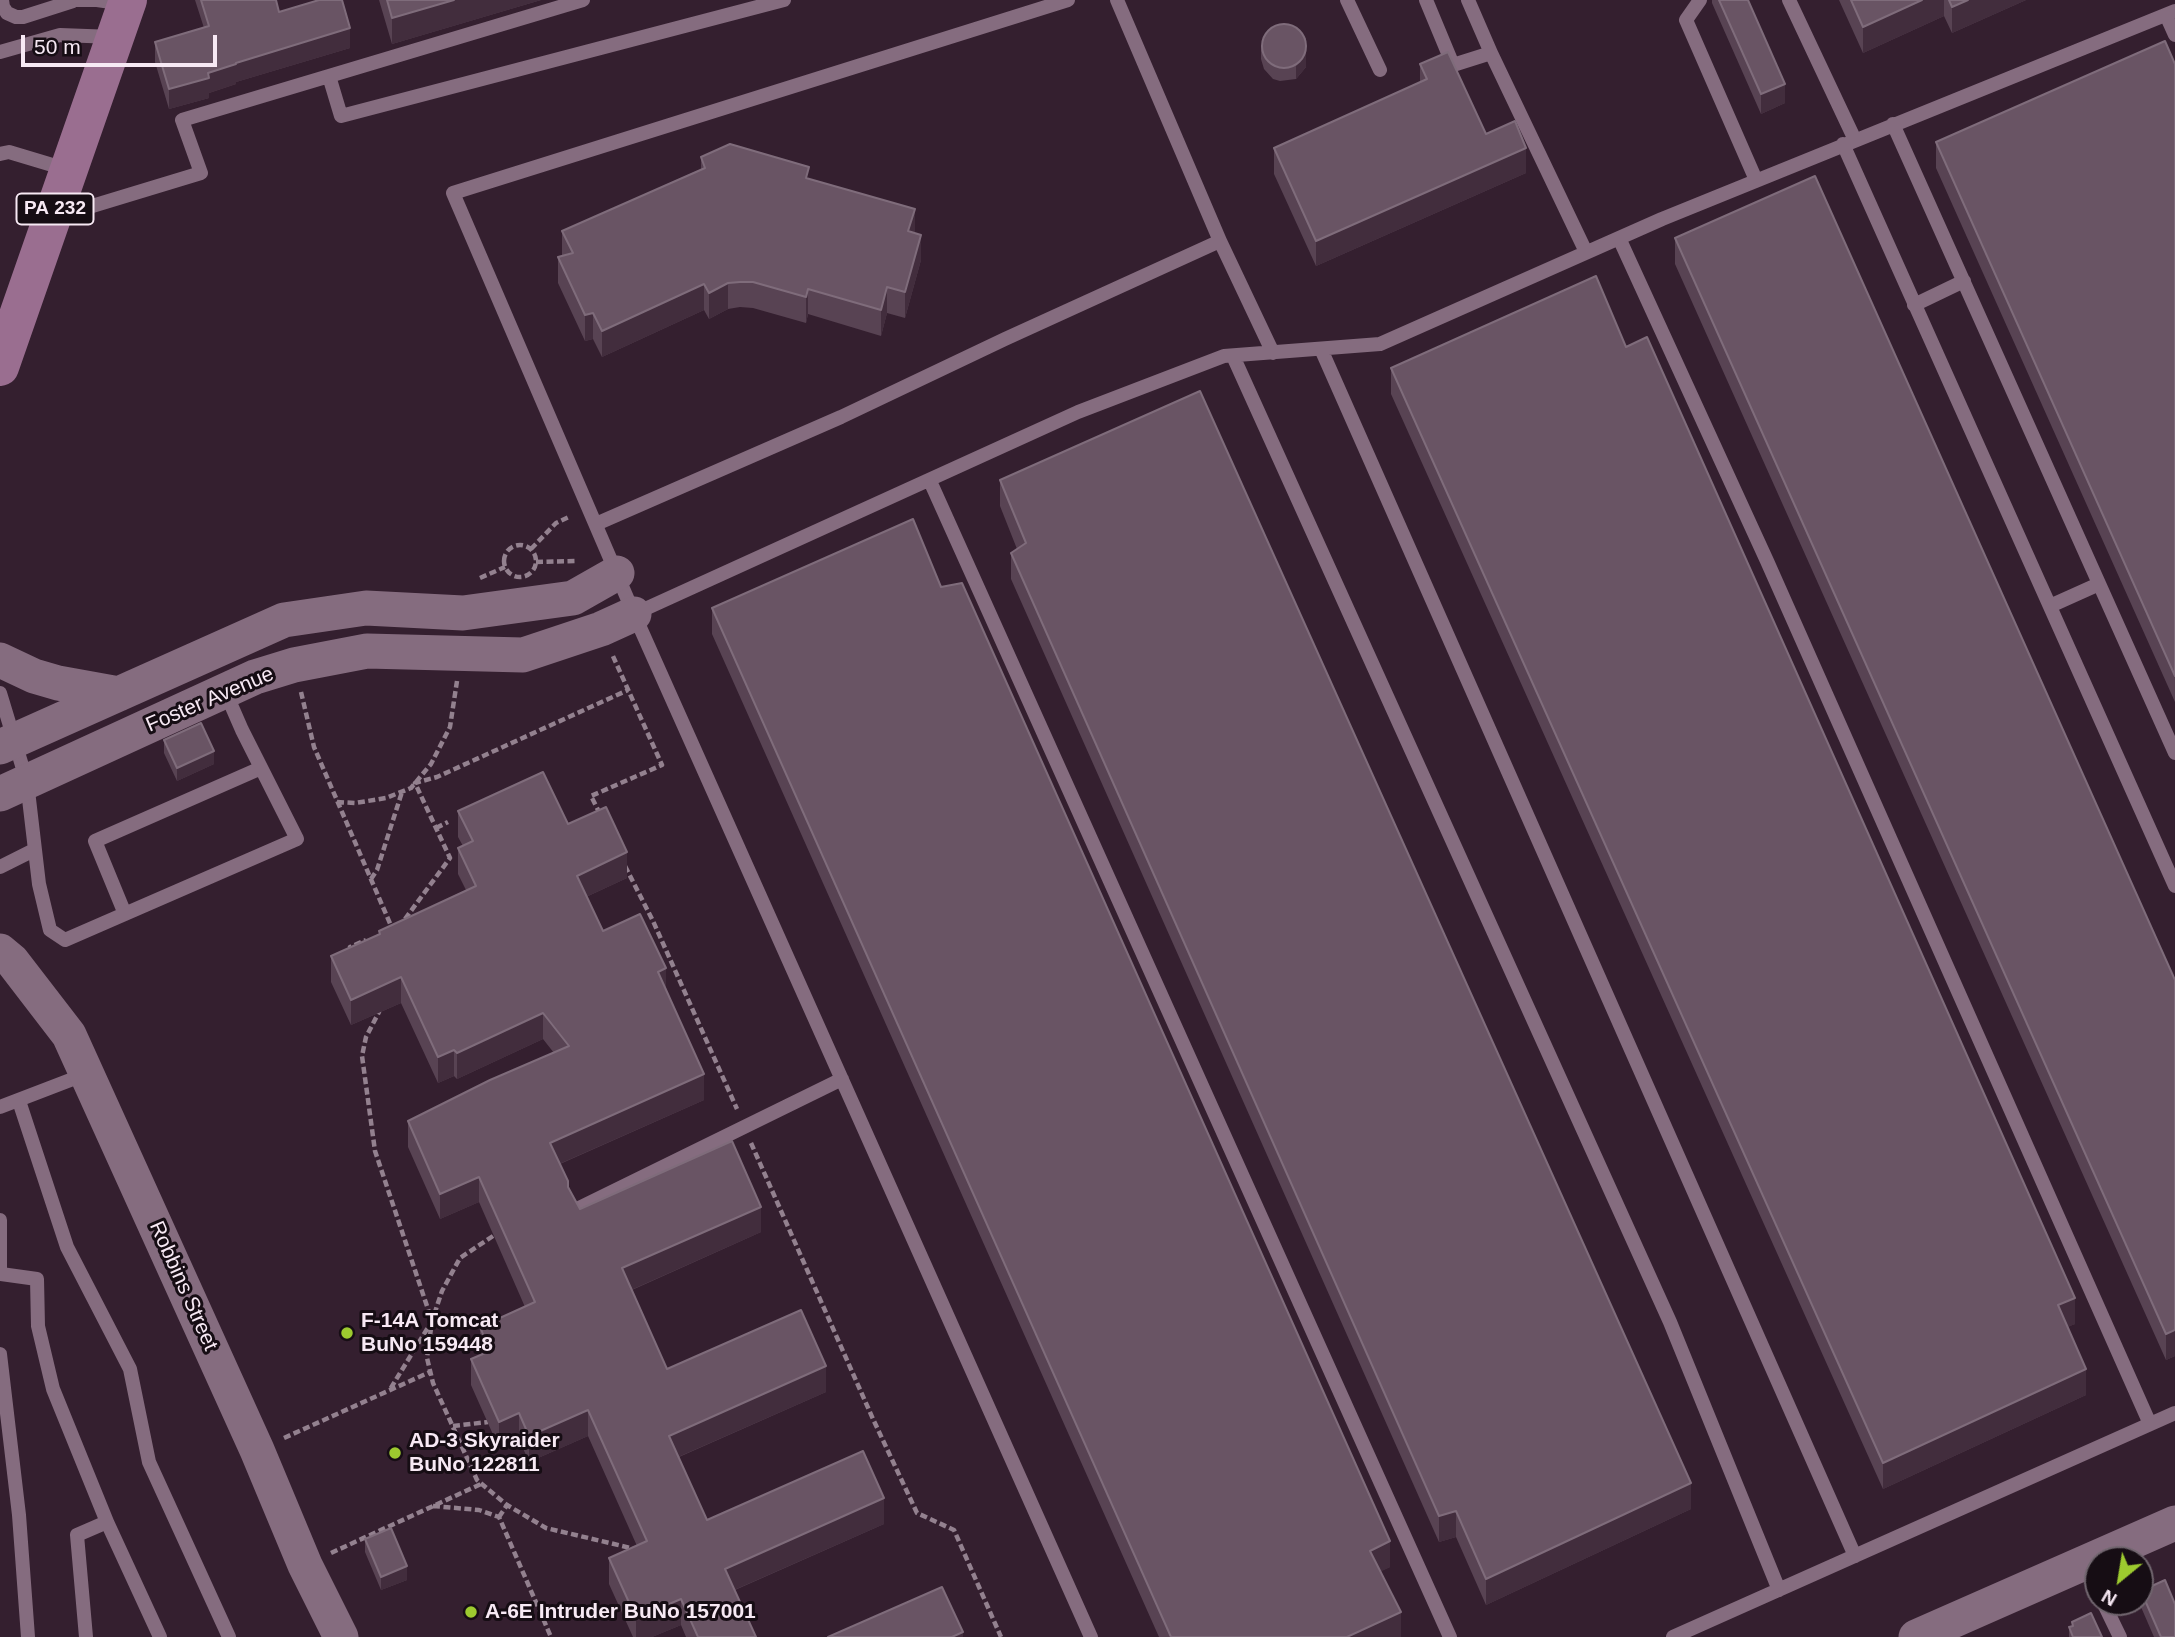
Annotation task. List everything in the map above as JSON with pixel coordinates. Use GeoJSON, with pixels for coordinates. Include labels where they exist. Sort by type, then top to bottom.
{"type":"FeatureCollection","features":[{"type":"Feature","properties":{"kind":"main road","name":"PA 232"},"geometry":{"type":"LineString","coordinates":[[0,367],[124,14]]}},
{"type":"Feature","properties":{"kind":"street","name":"Foster Avenue"},"geometry":{"type":"LineString","coordinates":[[7,744],[284,620],[366,608],[463,613],[573,598],[602,566]]}},
{"type":"Feature","properties":{"kind":"street","name":"Foster Avenue"},"geometry":{"type":"LineString","coordinates":[[13,788],[255,677],[294,665],[367,651],[523,655],[601,629],[634,614]]}},
{"type":"Feature","properties":{"kind":"street"},"geometry":{"type":"LineString","coordinates":[[0,660],[34,676],[58,683],[119,694]]}},
{"type":"Feature","properties":{"kind":"street","name":"Robbins Street"},"geometry":{"type":"LineString","coordinates":[[0,951],[12,961],[69,1035],[257,1450],[305,1564],[341,1637]]}},
{"type":"Feature","properties":{"kind":"street"},"geometry":{"type":"LineString","coordinates":[[2139,1546],[2175,1523]]}},
{"type":"Feature","properties":{"kind":"street"},"geometry":{"type":"LineString","coordinates":[[1916,1637],[2084,1578]]}},
{"type":"Feature","properties":{"kind":"lane"},"geometry":{"type":"LineString","coordinates":[[2,0],[7,13],[16,17],[74,1],[97,0],[124,14]]}},
{"type":"Feature","properties":{"kind":"lane"},"geometry":{"type":"LineString","coordinates":[[52,219],[201,173],[182,120],[583,0]]}},
{"type":"Feature","properties":{"kind":"lane"},"geometry":{"type":"LineString","coordinates":[[328,76],[341,116],[784,0]]}},
{"type":"Feature","properties":{"kind":"lane"},"geometry":{"type":"LineString","coordinates":[[1068,0],[453,192],[596,524],[602,566],[634,614],[1091,1637]]}},
{"type":"Feature","properties":{"kind":"lane"},"geometry":{"type":"LineString","coordinates":[[1116,0],[1220,241],[1273,352]]}},
{"type":"Feature","properties":{"kind":"lane"},"geometry":{"type":"LineString","coordinates":[[1347,0],[1380,70]]}},
{"type":"Feature","properties":{"kind":"lane"},"geometry":{"type":"LineString","coordinates":[[1426,0],[1452,65],[1491,53]]}},
{"type":"Feature","properties":{"kind":"lane"},"geometry":{"type":"LineString","coordinates":[[1468,0],[1586,252]]}},
{"type":"Feature","properties":{"kind":"lane"},"geometry":{"type":"LineString","coordinates":[[1700,0],[1686,20],[1756,180]]}},
{"type":"Feature","properties":{"kind":"lane"},"geometry":{"type":"LineString","coordinates":[[1789,0],[1914,305],[2175,886]]}},
{"type":"Feature","properties":{"kind":"lane"},"geometry":{"type":"LineString","coordinates":[[634,614],[1077,412],[1224,356],[1380,344],[1756,180],[2170,13],[2175,35]]}},
{"type":"Feature","properties":{"kind":"lane"},"geometry":{"type":"LineString","coordinates":[[0,52],[124,14]]}},
{"type":"Feature","properties":{"kind":"lane"},"geometry":{"type":"LineString","coordinates":[[1893,124],[2175,753]]}},
{"type":"Feature","properties":{"kind":"lane"},"geometry":{"type":"LineString","coordinates":[[0,154],[9,152],[69,170]]}},
{"type":"Feature","properties":{"kind":"lane"},"geometry":{"type":"LineString","coordinates":[[1619,238],[1767,561],[2150,1424]]}},
{"type":"Feature","properties":{"kind":"lane"},"geometry":{"type":"LineString","coordinates":[[596,524],[841,417],[1220,241]]}},
{"type":"Feature","properties":{"kind":"lane"},"geometry":{"type":"LineString","coordinates":[[1914,305],[1964,281]]}},
{"type":"Feature","properties":{"kind":"lane"},"geometry":{"type":"LineString","coordinates":[[1321,349],[1855,1556]]}},
{"type":"Feature","properties":{"kind":"lane"},"geometry":{"type":"LineString","coordinates":[[1233,356],[1670,1322],[1779,1590]]}},
{"type":"Feature","properties":{"kind":"lane"},"geometry":{"type":"LineString","coordinates":[[930,481],[1450,1637]]}},
{"type":"Feature","properties":{"kind":"lane"},"geometry":{"type":"LineString","coordinates":[[2050,606],[2099,584]]}},
{"type":"Feature","properties":{"kind":"lane"},"geometry":{"type":"LineString","coordinates":[[0,693],[13,788],[34,850],[50,930],[65,940],[297,838],[225,691]]}},
{"type":"Feature","properties":{"kind":"lane"},"geometry":{"type":"LineString","coordinates":[[125,914],[95,841],[261,768]]}},
{"type":"Feature","properties":{"kind":"lane"},"geometry":{"type":"LineString","coordinates":[[0,867],[34,850]]}},
{"type":"Feature","properties":{"kind":"lane"},"geometry":{"type":"LineString","coordinates":[[0,1107],[87,1074]]}},
{"type":"Feature","properties":{"kind":"lane"},"geometry":{"type":"LineString","coordinates":[[577,1209],[842,1079]]}},
{"type":"Feature","properties":{"kind":"lane"},"geometry":{"type":"LineString","coordinates":[[19,1101],[67,1247],[130,1369],[149,1462],[229,1637]]}},
{"type":"Feature","properties":{"kind":"lane"},"geometry":{"type":"LineString","coordinates":[[0,1220],[1,1274],[37,1279],[38,1326],[53,1389],[107,1522],[160,1637]]}},
{"type":"Feature","properties":{"kind":"lane"},"geometry":{"type":"LineString","coordinates":[[0,1354],[19,1515],[28,1637]]}},
{"type":"Feature","properties":{"kind":"lane"},"geometry":{"type":"LineString","coordinates":[[1673,1637],[2175,1413]]}},
{"type":"Feature","properties":{"kind":"lane"},"geometry":{"type":"LineString","coordinates":[[86,1637],[77,1535],[107,1522]]}},
{"type":"Feature","properties":{"kind":"lane"},"geometry":{"type":"LineString","coordinates":[[2110,1616],[2120,1637]]}},
{"type":"Feature","properties":{"kind":"path"},"geometry":{"type":"LineString","coordinates":[[531,549],[556,523],[569,517]]}},
{"type":"Feature","properties":{"kind":"path"},"geometry":{"type":"LineString","coordinates":[[520,546],[531,549],[536,562],[534,570],[520,577],[509,574],[503,561],[508,549],[520,546]]}},
{"type":"Feature","properties":{"kind":"path"},"geometry":{"type":"LineString","coordinates":[[536,562],[574,562],[602,566]]}},
{"type":"Feature","properties":{"kind":"path"},"geometry":{"type":"LineString","coordinates":[[337,802],[355,803],[411,788],[431,764],[450,727],[458,676]]}},
{"type":"Feature","properties":{"kind":"path"},"geometry":{"type":"LineString","coordinates":[[299,685],[314,747],[392,929]]}},
{"type":"Feature","properties":{"kind":"path"},"geometry":{"type":"LineString","coordinates":[[415,783],[437,777],[628,690]]}},
{"type":"Feature","properties":{"kind":"path"},"geometry":{"type":"LineString","coordinates":[[382,933],[407,918],[450,858],[415,783]]}},
{"type":"Feature","properties":{"kind":"path"},"geometry":{"type":"LineString","coordinates":[[370,879],[377,870],[402,791]]}},
{"type":"Feature","properties":{"kind":"path"},"geometry":{"type":"LineString","coordinates":[[436,828],[448,822]]}},
{"type":"Feature","properties":{"kind":"path"},"geometry":{"type":"LineString","coordinates":[[355,958],[350,947],[371,938]]}},
{"type":"Feature","properties":{"kind":"path"},"geometry":{"type":"LineString","coordinates":[[374,1001],[379,1012],[366,1037],[362,1056],[375,1151],[432,1321],[427,1359],[433,1384],[477,1480],[507,1505],[546,1528],[639,1550]]}},
{"type":"Feature","properties":{"kind":"path"},"geometry":{"type":"LineString","coordinates":[[389,1391],[432,1321],[443,1291],[460,1258],[493,1236]]}},
{"type":"Feature","properties":{"kind":"path"},"geometry":{"type":"LineString","coordinates":[[257,1450],[430,1372]]}},
{"type":"Feature","properties":{"kind":"path"},"geometry":{"type":"LineString","coordinates":[[453,1426],[488,1422]]}},
{"type":"Feature","properties":{"kind":"path"},"geometry":{"type":"LineString","coordinates":[[329,1554],[481,1484]]}},
{"type":"Feature","properties":{"kind":"path"},"geometry":{"type":"LineString","coordinates":[[499,1517],[507,1505]]}},
{"type":"Feature","properties":{"kind":"path"},"geometry":{"type":"LineString","coordinates":[[433,1506],[478,1510],[499,1517],[551,1637]]}},
{"type":"Feature","properties":{"kind":"building"},"geometry":{"type":"Polygon","coordinates":[[[201,0],[276,0],[279,12],[319,0],[342,0],[350,28],[236,63],[208,73],[209,78],[169,89],[155,42],[209,26],[201,0]]]}},
{"type":"Feature","properties":{"kind":"building"},"geometry":{"type":"Polygon","coordinates":[[[387,0],[454,0],[392,18],[387,0]]]}},
{"type":"Feature","properties":{"kind":"building"},"geometry":{"type":"Polygon","coordinates":[[[1719,0],[1748,0],[1785,84],[1761,94],[1719,0]]]}},
{"type":"Feature","properties":{"kind":"building"},"geometry":{"type":"Polygon","coordinates":[[[1851,0],[1922,0],[1863,27],[1851,0]]]}},
{"type":"Feature","properties":{"kind":"building"},"geometry":{"type":"Polygon","coordinates":[[[1949,0],[1968,0],[1952,7],[1949,0]]]}},
{"type":"Feature","properties":{"kind":"building"},"geometry":{"type":"Polygon","coordinates":[[[1284,24],[1300,30],[1306,46],[1300,62],[1284,68],[1268,62],[1262,46],[1268,30],[1284,24]]]}},
{"type":"Feature","properties":{"kind":"building"},"geometry":{"type":"Polygon","coordinates":[[[2165,41],[2175,64],[2175,676],[1936,142],[2165,41]]]}},
{"type":"Feature","properties":{"kind":"building"},"geometry":{"type":"Polygon","coordinates":[[[1448,52],[1486,134],[1515,121],[1526,148],[1316,241],[1274,148],[1427,79],[1420,64],[1448,52]]]}},
{"type":"Feature","properties":{"kind":"building"},"geometry":{"type":"Polygon","coordinates":[[[730,144],[809,167],[806,178],[915,209],[908,231],[921,235],[905,292],[887,287],[881,310],[808,289],[806,297],[753,282],[740,282],[728,283],[709,293],[704,284],[602,331],[593,313],[585,315],[558,257],[573,253],[562,231],[705,168],[701,157],[730,144]]]}},
{"type":"Feature","properties":{"kind":"building"},"geometry":{"type":"Polygon","coordinates":[[[1815,176],[2175,980],[2175,1330],[2166,1334],[1675,238],[1815,176]]]}},
{"type":"Feature","properties":{"kind":"building"},"geometry":{"type":"Polygon","coordinates":[[[1596,276],[1626,347],[1647,337],[2075,1298],[2058,1305],[2086,1369],[1883,1463],[1391,368],[1596,276]]]}},
{"type":"Feature","properties":{"kind":"building"},"geometry":{"type":"Polygon","coordinates":[[[1200,391],[1691,1483],[1486,1579],[1456,1511],[1439,1516],[1011,553],[1026,543],[1000,480],[1200,391]]]}},
{"type":"Feature","properties":{"kind":"building"},"geometry":{"type":"Polygon","coordinates":[[[913,519],[941,587],[962,583],[1390,1541],[1370,1551],[1401,1612],[1347,1637],[1171,1637],[712,608],[913,519]]]}},
{"type":"Feature","properties":{"kind":"building"},"geometry":{"type":"Polygon","coordinates":[[[201,723],[214,751],[177,768],[164,740],[201,723]]]}},
{"type":"Feature","properties":{"kind":"building"},"geometry":{"type":"Polygon","coordinates":[[[543,772],[568,824],[606,807],[627,852],[577,876],[603,931],[640,914],[666,968],[658,972],[704,1074],[550,1143],[568,1181],[568,1187],[580,1209],[732,1141],[761,1207],[622,1268],[667,1369],[801,1310],[826,1366],[669,1436],[707,1520],[863,1451],[884,1498],[725,1569],[756,1637],[698,1637],[681,1599],[636,1618],[609,1558],[647,1541],[588,1410],[529,1436],[519,1413],[499,1422],[471,1359],[490,1351],[480,1327],[535,1302],[479,1177],[440,1194],[408,1121],[490,1080],[569,1046],[543,1013],[457,1053],[454,1050],[438,1057],[401,977],[351,1000],[331,956],[476,886],[458,848],[473,841],[458,811],[543,772]]]}},
{"type":"Feature","properties":{"kind":"building"},"geometry":{"type":"Polygon","coordinates":[[[391,1528],[407,1566],[381,1577],[365,1539],[391,1528]]]}},
{"type":"Feature","properties":{"kind":"building"},"geometry":{"type":"Polygon","coordinates":[[[2165,1580],[2175,1604],[2175,1637],[2161,1637],[2152,1616],[2154,1616],[2154,1585],[2165,1580]]]}},
{"type":"Feature","properties":{"kind":"building"},"geometry":{"type":"Polygon","coordinates":[[[942,1587],[963,1632],[952,1637],[828,1637],[942,1587]]]}},
{"type":"Feature","properties":{"kind":"building"},"geometry":{"type":"Polygon","coordinates":[[[2085,1616],[2092,1616],[2102,1637],[2073,1637],[2069,1627],[2073,1626],[2072,1622],[2085,1616]]]}},
{"type":"Feature","properties":{"kind":"place","name":"F-14A Tomcat BuNo 159448"},"geometry":{"type":"Point","coordinates":[347,1333]}},
{"type":"Feature","properties":{"kind":"place","name":"AD-3 Skyraider BuNo 122811"},"geometry":{"type":"Point","coordinates":[395,1453]}},
{"type":"Feature","properties":{"kind":"place","name":"A-6E Intruder BuNo 157001"},"geometry":{"type":"Point","coordinates":[471,1612]}}]}
